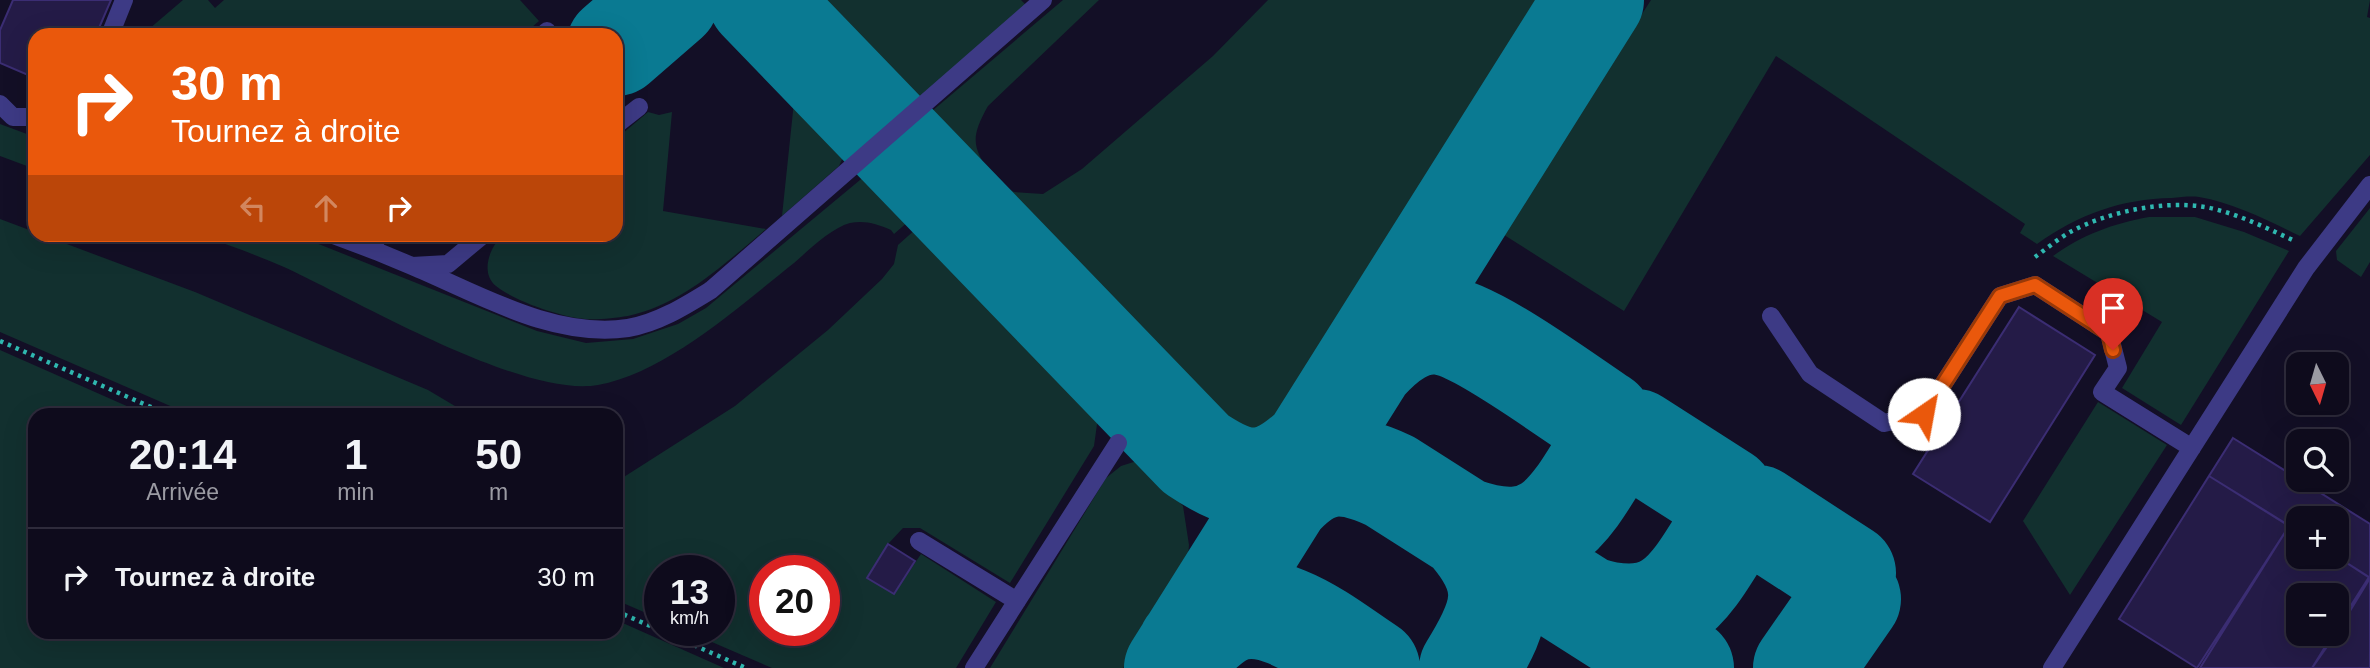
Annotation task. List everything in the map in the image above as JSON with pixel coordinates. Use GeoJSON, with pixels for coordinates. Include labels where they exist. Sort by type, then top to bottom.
{"type":"FeatureCollection","features":[{"type":"Feature","properties":{"kind":"lane"},"geometry":{"type":"LineString","coordinates":[[113,28],[124,0]]}},
{"type":"Feature","properties":{"kind":"lane"},"geometry":{"type":"LineString","coordinates":[[374,243],[412,266],[541,320],[585,330],[629,328],[673,313],[711,290],[1043,0]]}},
{"type":"Feature","properties":{"kind":"lane"},"geometry":{"type":"LineString","coordinates":[[623,120],[639,107]]}},
{"type":"Feature","properties":{"kind":"lane"},"geometry":{"type":"LineString","coordinates":[[4,111],[28,116]]}},
{"type":"Feature","properties":{"kind":"lane"},"geometry":{"type":"LineString","coordinates":[[4,111],[28,122]]}},
{"type":"Feature","properties":{"kind":"lane"},"geometry":{"type":"LineString","coordinates":[[2052,668],[2318,252],[2370,185]]}},
{"type":"Feature","properties":{"kind":"lane"},"geometry":{"type":"LineString","coordinates":[[412,266],[448,264],[474,242]]}},
{"type":"Feature","properties":{"kind":"lane"},"geometry":{"type":"LineString","coordinates":[[1771,316],[1810,374],[1884,423],[1924,414],[2000,296],[2035,285],[2109,333],[2118,368],[2102,392],[2192,447]]}},
{"type":"Feature","properties":{"kind":"lane"},"geometry":{"type":"LineString","coordinates":[[974,668],[1118,443]]}},
{"type":"Feature","properties":{"kind":"lane"},"geometry":{"type":"LineString","coordinates":[[919,541],[1017,601]]}},
{"type":"Feature","properties":{"kind":"path"},"geometry":{"type":"LineString","coordinates":[[2000,296],[2025,264],[2070,232],[2153,207],[2204,207],[2243,218],[2318,252]]}},
{"type":"Feature","properties":{"kind":"path"},"geometry":{"type":"LineString","coordinates":[[0,341],[153,408]]}},
{"type":"Feature","properties":{"kind":"path"},"geometry":{"type":"LineString","coordinates":[[623,614],[746,668]]}},
{"type":"Feature","properties":{"kind":"green space"},"geometry":{"type":"Polygon","coordinates":[[[183,0],[208,0],[215,8],[224,0],[520,0],[539,21],[531,28],[150,28],[183,0]]]}},
{"type":"Feature","properties":{"kind":"green space"},"geometry":{"type":"Polygon","coordinates":[[[815,0],[1021,0],[1026,5],[917,101],[910,101],[815,0]]]}},
{"type":"Feature","properties":{"kind":"green space"},"geometry":{"type":"Polygon","coordinates":[[[1063,0],[1099,0],[988,106],[978,126],[976,142],[980,157],[992,176],[989,183],[925,117],[1063,0]]]}},
{"type":"Feature","properties":{"kind":"green space"},"geometry":{"type":"Polygon","coordinates":[[[1268,0],[1541,0],[1278,418],[1262,427],[1238,430],[1214,418],[1003,196],[1009,189],[1014,192],[1043,194],[1082,169],[1213,56],[1268,0]]]}},
{"type":"Feature","properties":{"kind":"green space"},"geometry":{"type":"Polygon","coordinates":[[[1651,0],[2370,0],[2367,17],[2370,18],[2370,155],[2300,236],[2238,208],[2199,197],[2189,197],[2135,201],[2101,210],[2069,224],[2037,244],[2020,233],[2025,224],[1776,56],[1624,311],[1501,233],[1651,0]]]}},
{"type":"Feature","properties":{"kind":"green space"},"geometry":{"type":"Polygon","coordinates":[[[794,102],[845,153],[839,166],[782,216],[794,102]]]}},
{"type":"Feature","properties":{"kind":"green space"},"geometry":{"type":"Polygon","coordinates":[[[648,112],[659,115],[672,112],[663,211],[766,229],[718,269],[685,292],[648,310],[628,316],[606,319],[575,318],[526,303],[496,286],[488,274],[488,266],[496,242],[623,242],[623,133],[648,112]]]}},
{"type":"Feature","properties":{"kind":"green space"},"geometry":{"type":"Polygon","coordinates":[[[0,124],[28,134],[28,166],[0,156],[0,124]]]}},
{"type":"Feature","properties":{"kind":"green space"},"geometry":{"type":"Polygon","coordinates":[[[866,175],[910,220],[894,234],[881,226],[861,222],[850,223],[835,230],[702,335],[650,367],[598,385],[566,385],[527,377],[485,362],[440,344],[284,267],[220,242],[314,242],[537,331],[586,343],[633,339],[678,324],[706,308],[866,175]]]}},
{"type":"Feature","properties":{"kind":"green space"},"geometry":{"type":"Polygon","coordinates":[[[2370,208],[2370,262],[2361,277],[2337,260],[2336,251],[2370,208]]]}},
{"type":"Feature","properties":{"kind":"green space"},"geometry":{"type":"Polygon","coordinates":[[[2149,217],[2195,217],[2244,232],[2289,251],[2181,425],[2122,388],[2162,322],[2053,256],[2099,231],[2149,217]]]}},
{"type":"Feature","properties":{"kind":"green space"},"geometry":{"type":"Polygon","coordinates":[[[0,219],[28,229],[28,242],[61,242],[195,292],[428,390],[458,408],[175,408],[0,332],[0,219]]]}},
{"type":"Feature","properties":{"kind":"green space"},"geometry":{"type":"Polygon","coordinates":[[[917,228],[1098,417],[1094,446],[1010,583],[920,528],[903,528],[888,544],[867,577],[894,594],[921,554],[996,602],[956,668],[772,668],[721,646],[735,646],[735,555],[644,555],[644,612],[623,603],[623,478],[735,406],[828,330],[882,279],[894,264],[898,245],[917,228]]]}},
{"type":"Feature","properties":{"kind":"green space"},"geometry":{"type":"Polygon","coordinates":[[[0,350],[131,408],[28,408],[28,639],[623,639],[623,623],[644,632],[644,646],[674,646],[724,668],[0,668],[0,350]]]}},
{"type":"Feature","properties":{"kind":"green space"},"geometry":{"type":"Polygon","coordinates":[[[2098,402],[2167,445],[2070,595],[2023,521],[2098,402]]]}},
{"type":"Feature","properties":{"kind":"green space"},"geometry":{"type":"Polygon","coordinates":[[[1140,460],[1183,506],[1189,545],[1187,568],[1123,668],[990,668],[1106,478],[1121,466],[1140,460]]]}},
{"type":"Feature","properties":{"kind":"building"},"geometry":{"type":"Polygon","coordinates":[[[13,0],[111,0],[99,28],[28,28],[28,75],[0,63],[0,30],[13,0]]]}},
{"type":"Feature","properties":{"kind":"building"},"geometry":{"type":"Polygon","coordinates":[[[2019,307],[2095,355],[1990,522],[1913,474],[2019,307]]]}},
{"type":"Feature","properties":{"kind":"building"},"geometry":{"type":"Polygon","coordinates":[[[2233,438],[2286,471],[2286,492],[2319,492],[2341,506],[2286,506],[2286,524],[2209,476],[2233,438]]]}},
{"type":"Feature","properties":{"kind":"building"},"geometry":{"type":"Polygon","coordinates":[[[2209,476],[2286,524],[2286,531],[2197,668],[2119,619],[2209,476]]]}},
{"type":"Feature","properties":{"kind":"building"},"geometry":{"type":"Polygon","coordinates":[[[2349,511],[2370,524],[2370,578],[2349,564],[2349,511]]]}},
{"type":"Feature","properties":{"kind":"building"},"geometry":{"type":"Polygon","coordinates":[[[2286,531],[2286,569],[2349,569],[2349,564],[2369,577],[2349,609],[2349,583],[2286,583],[2286,646],[2326,646],[2312,668],[2200,668],[2286,531]]]}},
{"type":"Feature","properties":{"kind":"building"},"geometry":{"type":"Polygon","coordinates":[[[888,544],[915,561],[894,594],[867,578],[888,544]]]}},
{"type":"Feature","properties":{"kind":"building"},"geometry":{"type":"Polygon","coordinates":[[[2370,578],[2370,668],[2312,668],[2328,646],[2349,646],[2349,613],[2370,578]]]}},
{"type":"Feature","properties":{"kind":"taxiway"},"geometry":{"type":"LineString","coordinates":[[623,40],[669,0]]}},
{"type":"Feature","properties":{"kind":"taxiway"},"geometry":{"type":"LineString","coordinates":[[758,0],[1196,454],[1228,472],[1256,477],[1283,469],[1313,447]]}},
{"type":"Feature","properties":{"kind":"taxiway"},"geometry":{"type":"LineString","coordinates":[[1174,668],[1594,0]]}},
{"type":"Feature","properties":{"kind":"taxiway"},"geometry":{"type":"LineString","coordinates":[[1367,362],[1382,347],[1409,329],[1441,325],[1499,351],[1603,420]]}},
{"type":"Feature","properties":{"kind":"taxiway"},"geometry":{"type":"LineString","coordinates":[[1636,439],[1725,496]]}},
{"type":"Feature","properties":{"kind":"taxiway"},"geometry":{"type":"LineString","coordinates":[[1465,528],[1493,535],[1517,536],[1537,532],[1554,522],[1568,508],[1609,446]]}},
{"type":"Feature","properties":{"kind":"taxiway"},"geometry":{"type":"LineString","coordinates":[[1281,498],[1294,485],[1319,470],[1345,467],[1374,474],[1390,481],[1684,668]]}},
{"type":"Feature","properties":{"kind":"taxiway"},"geometry":{"type":"LineString","coordinates":[[1757,515],[1846,573]]}},
{"type":"Feature","properties":{"kind":"taxiway"},"geometry":{"type":"LineString","coordinates":[[1587,606],[1616,613],[1639,613],[1659,608],[1690,584],[1730,523]]}},
{"type":"Feature","properties":{"kind":"taxiway"},"geometry":{"type":"LineString","coordinates":[[1465,528],[1491,564],[1498,596],[1490,629],[1469,668]]}},
{"type":"Feature","properties":{"kind":"taxiway"},"geometry":{"type":"LineString","coordinates":[[1803,668],[1851,599]]}},
{"type":"Feature","properties":{"kind":"taxiway"},"geometry":{"type":"LineString","coordinates":[[1188,645],[1221,617],[1240,610],[1259,610],[1279,614],[1319,633],[1370,668]]}},
{"type":"Feature","properties":{"kind":"route"},"geometry":{"type":"LineString","coordinates":[[1924,414],[2000,296],[2035,285],[2109,333],[2113,350]]}}]}
